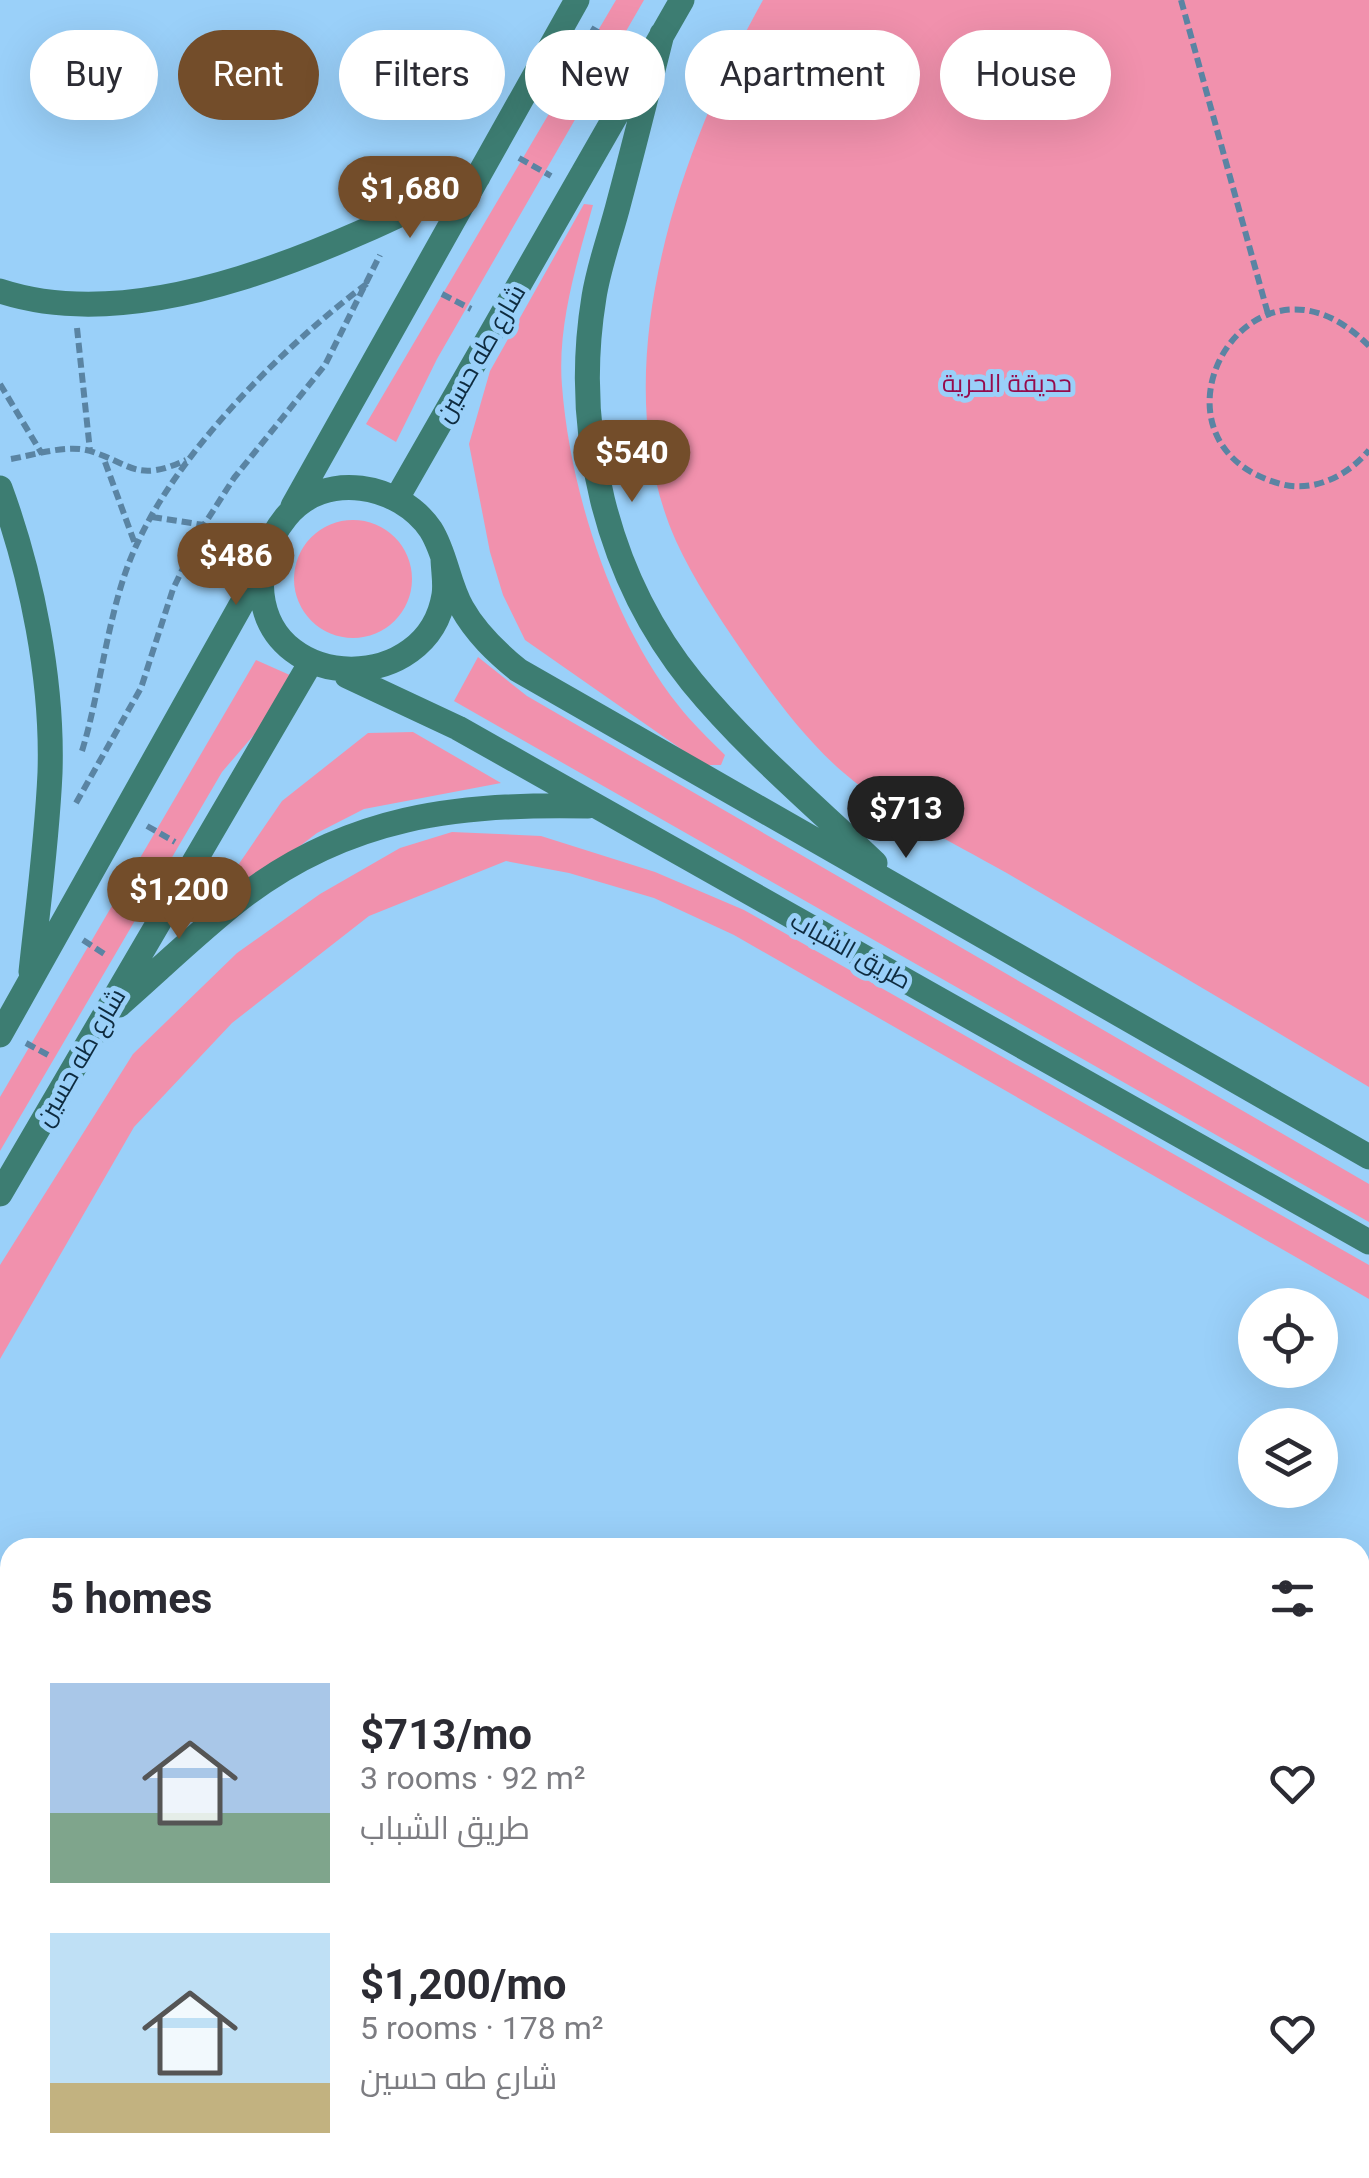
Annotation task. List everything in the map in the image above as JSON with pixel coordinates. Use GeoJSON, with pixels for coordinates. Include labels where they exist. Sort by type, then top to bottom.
{"type":"FeatureCollection","features":[{"type":"Feature","properties":{"kind":"main road","name":"شارع طه حسين"},"geometry":{"type":"LineString","coordinates":[[664,30],[682,0]]}},
{"type":"Feature","properties":{"kind":"main road"},"geometry":{"type":"LineString","coordinates":[[1,1033],[260,571],[270,538],[291,510],[573,7]]}},
{"type":"Feature","properties":{"kind":"main road","name":"شارع طه حسين"},"geometry":{"type":"LineString","coordinates":[[397,498],[613,120]]}},
{"type":"Feature","properties":{"kind":"main road"},"geometry":{"type":"LineString","coordinates":[[639,120],[604,252],[588,341],[590,432],[608,520],[642,603],[690,679],[719,713],[904,891]]}},
{"type":"Feature","properties":{"kind":"main road"},"geometry":{"type":"LineString","coordinates":[[0,292],[58,306],[76,306],[202,287],[336,245],[478,177]]}},
{"type":"Feature","properties":{"kind":"main road"},"geometry":{"type":"LineString","coordinates":[[0,488],[26,577],[47,718],[50,771],[30,980]]}},
{"type":"Feature","properties":{"kind":"main road"},"geometry":{"type":"LineString","coordinates":[[291,510],[315,495],[342,488],[371,488],[397,498],[433,533],[462,609],[478,632],[518,670],[1369,1157]]}},
{"type":"Feature","properties":{"kind":"main road"},"geometry":{"type":"LineString","coordinates":[[260,571],[264,608],[282,640],[319,665],[366,672],[403,658],[430,631],[444,595],[442,557]]}},
{"type":"Feature","properties":{"kind":"main road","name":"شارع طه حسين"},"geometry":{"type":"LineString","coordinates":[[0,1194],[197,856],[319,665]]}},
{"type":"Feature","properties":{"kind":"main road","name":"طريق الشباب"},"geometry":{"type":"LineString","coordinates":[[319,665],[416,706],[1369,1242]]}},
{"type":"Feature","properties":{"kind":"main road"},"geometry":{"type":"LineString","coordinates":[[100,1022],[240,898],[301,860],[351,836],[416,816],[469,807],[594,806]]}},
{"type":"Feature","properties":{"kind":"path"},"geometry":{"type":"LineString","coordinates":[[1182,0],[1268,314]]}},
{"type":"Feature","properties":{"kind":"path"},"geometry":{"type":"LineString","coordinates":[[573,7],[605,30]]}},
{"type":"Feature","properties":{"kind":"path"},"geometry":{"type":"LineString","coordinates":[[496,145],[574,189]]}},
{"type":"Feature","properties":{"kind":"path"},"geometry":{"type":"LineString","coordinates":[[71,787],[66,805],[82,799],[141,688],[174,589],[204,525],[234,478],[326,365],[369,282],[392,219]]}},
{"type":"Feature","properties":{"kind":"path"},"geometry":{"type":"LineString","coordinates":[[419,281],[497,323]]}},
{"type":"Feature","properties":{"kind":"path"},"geometry":{"type":"LineString","coordinates":[[77,768],[136,545],[152,516],[190,458],[296,342],[369,282]]}},
{"type":"Feature","properties":{"kind":"path"},"geometry":{"type":"LineString","coordinates":[[76,306],[90,451]]}},
{"type":"Feature","properties":{"kind":"path"},"geometry":{"type":"LineString","coordinates":[[1369,346],[1350,326],[1324,313],[1296,309],[1268,314],[1241,328],[1221,350],[1210,378],[1209,408],[1217,436],[1234,461],[1259,478],[1288,486],[1318,485],[1345,473],[1369,450]]}},
{"type":"Feature","properties":{"kind":"path"},"geometry":{"type":"LineString","coordinates":[[0,384],[42,454]]}},
{"type":"Feature","properties":{"kind":"path"},"geometry":{"type":"LineString","coordinates":[[0,461],[90,451],[105,460],[148,471],[190,458]]}},
{"type":"Feature","properties":{"kind":"path"},"geometry":{"type":"LineString","coordinates":[[105,460],[136,545]]}},
{"type":"Feature","properties":{"kind":"path"},"geometry":{"type":"LineString","coordinates":[[152,516],[204,525]]}},
{"type":"Feature","properties":{"kind":"path"},"geometry":{"type":"LineString","coordinates":[[124,813],[197,856]]}},
{"type":"Feature","properties":{"kind":"path"},"geometry":{"type":"LineString","coordinates":[[61,926],[130,970]]}},
{"type":"Feature","properties":{"kind":"path"},"geometry":{"type":"LineString","coordinates":[[1,1033],[73,1068]]}},
{"type":"Feature","properties":{"kind":"green space"},"geometry":{"type":"Polygon","coordinates":[[[616,0],[644,0],[627,30],[598,30],[616,0]]]}},
{"type":"Feature","properties":{"kind":"green space","name":"حديقة الحرية"},"geometry":{"type":"Polygon","coordinates":[[[763,0],[1369,0],[1369,1087],[863,789],[789,715],[707,598],[676,541],[655,476],[646,407],[648,336],[660,264],[703,124],[705,120],[920,120],[920,30],[747,30],[763,0]]]}},
{"type":"Feature","properties":{"kind":"green space"},"geometry":{"type":"Polygon","coordinates":[[[545,120],[575,120],[437,359],[396,442],[366,424],[545,120]]]}},
{"type":"Feature","properties":{"kind":"green space"},"geometry":{"type":"Polygon","coordinates":[[[584,204],[593,205],[570,294],[561,363],[574,468],[598,554],[633,635],[678,705],[725,755],[721,765],[704,765],[525,640],[503,595],[490,552],[469,444],[490,371],[584,204]]]}},
{"type":"Feature","properties":{"kind":"green space"},"geometry":{"type":"Polygon","coordinates":[[[353,520],[386,530],[402,546],[412,579],[402,612],[386,628],[353,638],[320,628],[304,612],[294,579],[304,546],[320,530],[353,520]]]}},
{"type":"Feature","properties":{"kind":"green space"},"geometry":{"type":"Polygon","coordinates":[[[478,657],[527,696],[1369,1184],[1369,1222],[454,701],[478,657]]]}},
{"type":"Feature","properties":{"kind":"green space"},"geometry":{"type":"Polygon","coordinates":[[[256,660],[301,680],[222,772],[0,1151],[0,1097],[256,660]]]}},
{"type":"Feature","properties":{"kind":"green space"},"geometry":{"type":"Polygon","coordinates":[[[413,732],[501,783],[364,809],[317,833],[197,925],[282,801],[368,733],[413,732]]]}},
{"type":"Feature","properties":{"kind":"green space"},"geometry":{"type":"Polygon","coordinates":[[[452,832],[541,836],[655,872],[744,910],[1369,1265],[1369,1299],[734,935],[654,898],[569,873],[506,861],[369,916],[232,1023],[134,1127],[0,1359],[0,1265],[133,1054],[237,953],[320,894],[400,848],[452,832]]]}}]}
